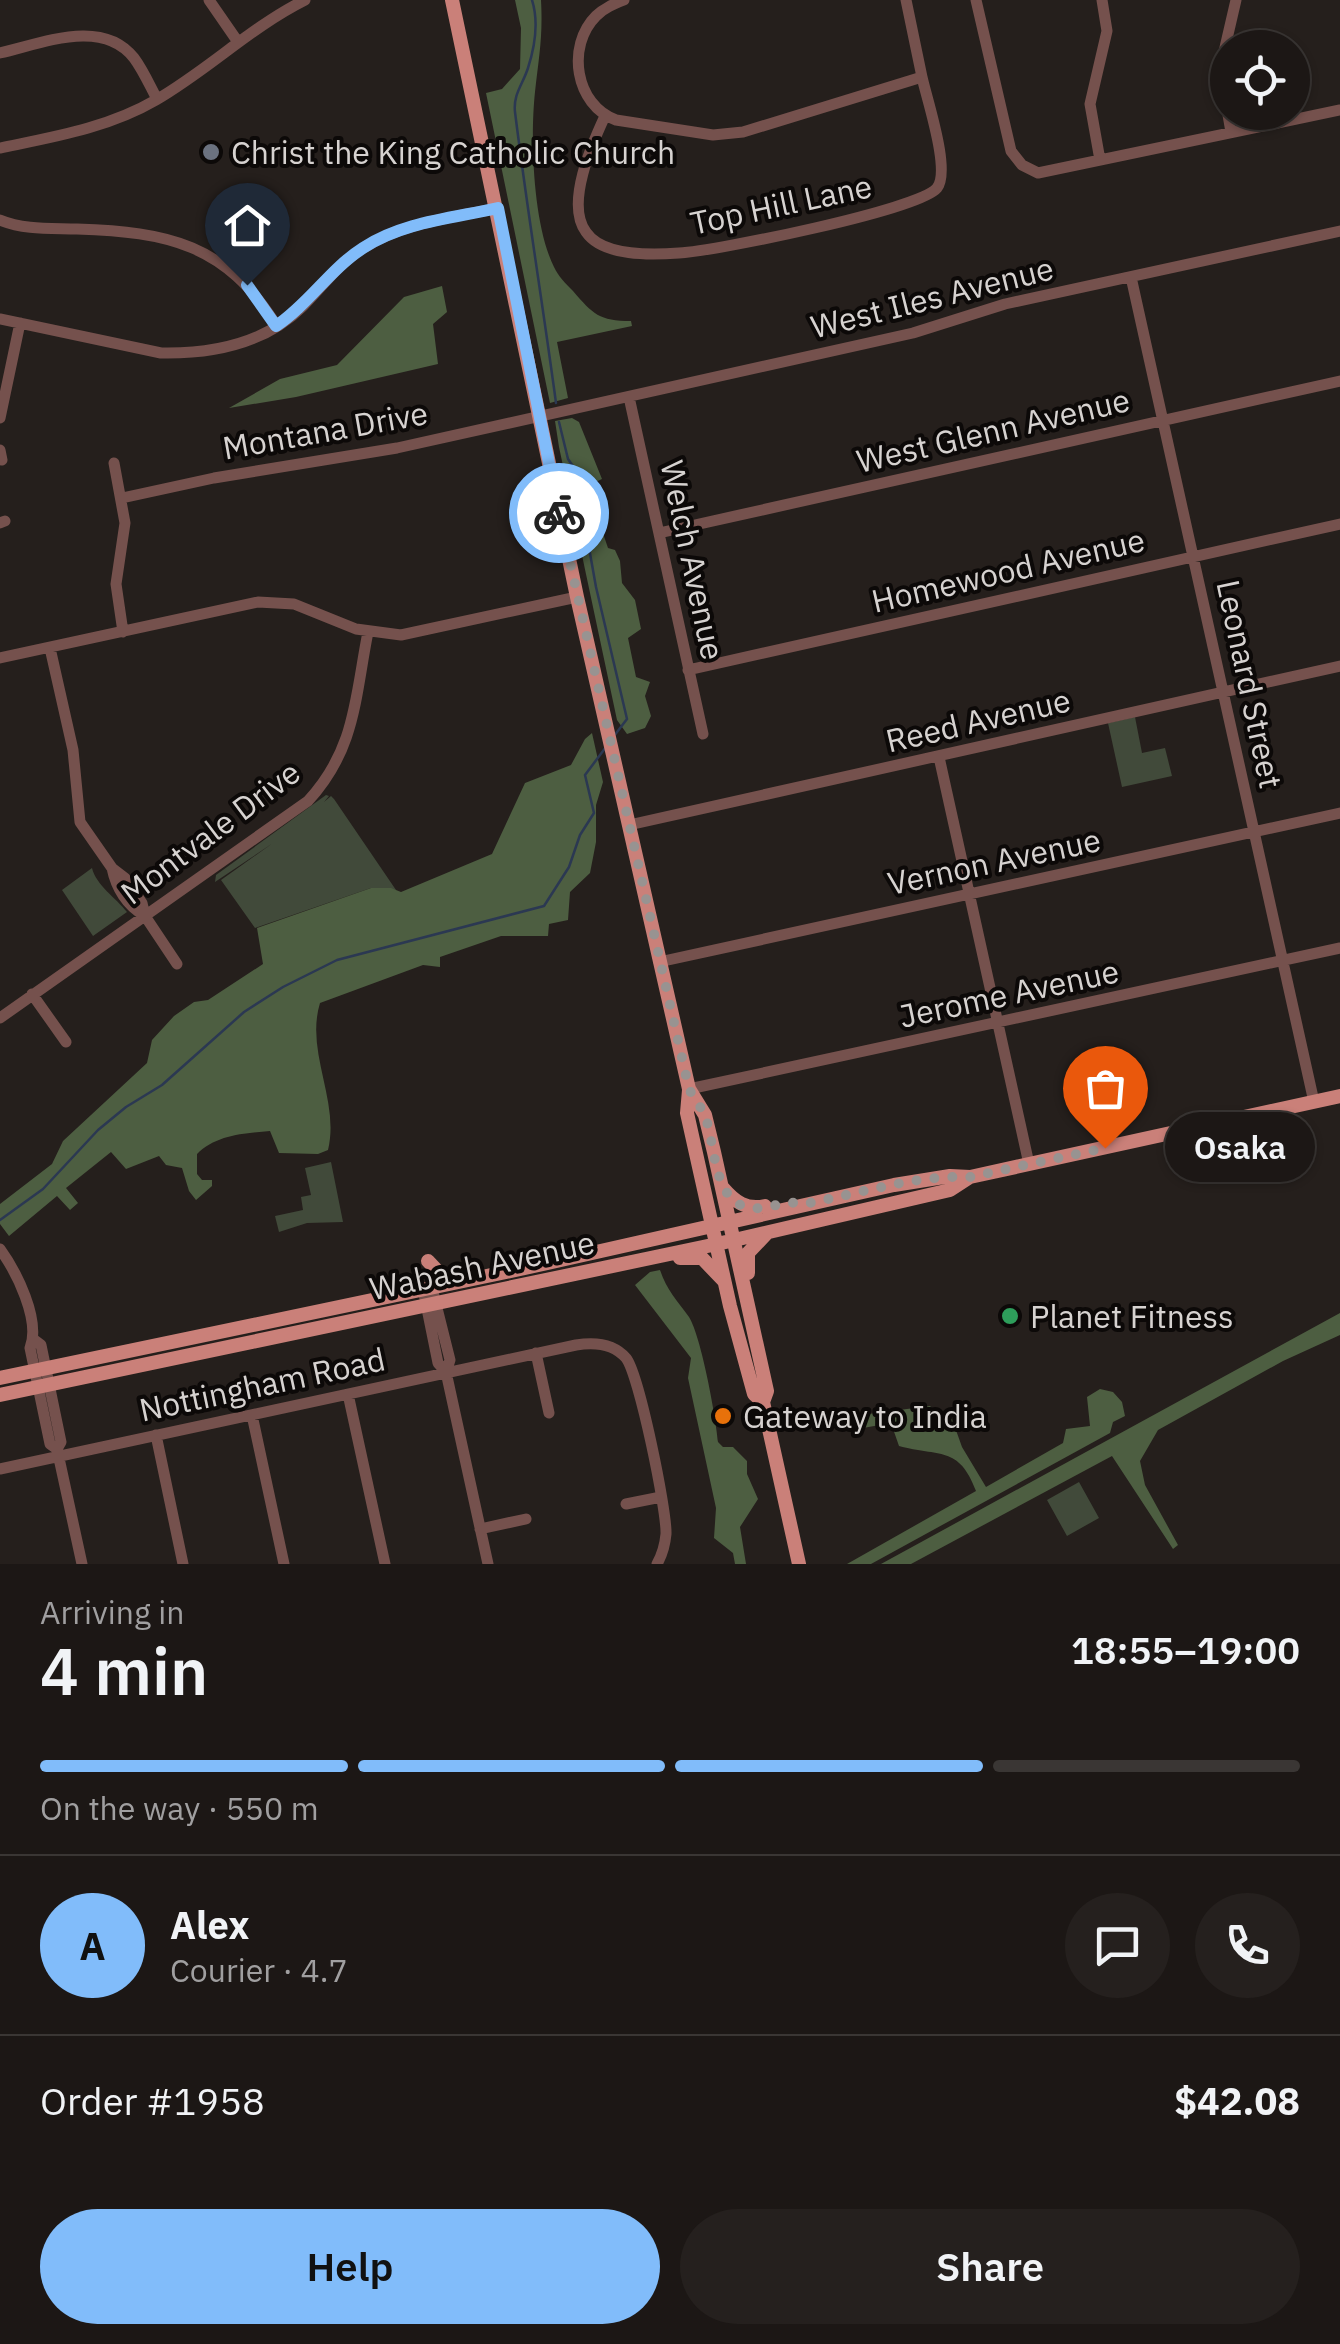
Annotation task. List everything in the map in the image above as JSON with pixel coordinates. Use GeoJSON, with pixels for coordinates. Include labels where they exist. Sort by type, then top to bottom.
{"type":"FeatureCollection","features":[{"type":"Feature","properties":{"kind":"main road"},"geometry":{"type":"LineString","coordinates":[[452,0],[605,726],[689,1089],[689,1146],[700,1202],[694,1218],[682,1232]]}},
{"type":"Feature","properties":{"kind":"main road"},"geometry":{"type":"LineString","coordinates":[[689,1089],[704,1114],[723,1188],[767,1391],[763,1402],[799,1564]]}},
{"type":"Feature","properties":{"kind":"main road","name":"Wabash Avenue"},"geometry":{"type":"LineString","coordinates":[[0,1395],[804,1204],[894,1185],[950,1176],[970,1177],[1340,1096]]}},
{"type":"Feature","properties":{"kind":"main road"},"geometry":{"type":"LineString","coordinates":[[689,1122],[754,1394],[763,1402]]}},
{"type":"Feature","properties":{"kind":"main road","name":"Wabash Avenue"},"geometry":{"type":"LineString","coordinates":[[0,1378],[717,1244],[950,1190],[970,1177]]}},
{"type":"Feature","properties":{"kind":"main road"},"geometry":{"type":"LineString","coordinates":[[723,1188],[750,1208],[791,1201],[804,1204]]}},
{"type":"Feature","properties":{"kind":"main road"},"geometry":{"type":"LineString","coordinates":[[752,1322],[756,1309],[746,1264],[748,1253],[770,1232]]}},
{"type":"Feature","properties":{"kind":"main road"},"geometry":{"type":"LineString","coordinates":[[556,1277],[584,1278],[693,1256],[707,1261],[725,1282]]}},
{"type":"Feature","properties":{"kind":"main road"},"geometry":{"type":"LineString","coordinates":[[428,1260],[437,1273],[448,1278],[501,1266],[525,1268]]}},
{"type":"Feature","properties":{"kind":"street"},"geometry":{"type":"LineString","coordinates":[[210,0],[238,42]]}},
{"type":"Feature","properties":{"kind":"street"},"geometry":{"type":"LineString","coordinates":[[0,148],[109,122],[157,99],[270,19],[305,0]]}},
{"type":"Feature","properties":{"kind":"street"},"geometry":{"type":"LineString","coordinates":[[624,0],[596,16],[580,46],[578,70],[582,83],[605,116],[690,132],[731,134],[922,77],[906,0]]}},
{"type":"Feature","properties":{"kind":"street"},"geometry":{"type":"LineString","coordinates":[[976,0],[1011,151],[1022,165],[1038,173],[1340,110]]}},
{"type":"Feature","properties":{"kind":"street"},"geometry":{"type":"LineString","coordinates":[[1100,160],[1090,104],[1107,30],[1102,0]]}},
{"type":"Feature","properties":{"kind":"street"},"geometry":{"type":"LineString","coordinates":[[1231,132],[1220,69],[1236,0]]}},
{"type":"Feature","properties":{"kind":"street"},"geometry":{"type":"LineString","coordinates":[[0,53],[86,35],[107,39],[134,59],[157,99]]}},
{"type":"Feature","properties":{"kind":"street","name":"Top Hill Lane"},"geometry":{"type":"LineString","coordinates":[[605,116],[579,192],[578,211],[584,230],[612,249],[701,251],[900,206],[934,191],[941,181],[941,165],[922,77]]}},
{"type":"Feature","properties":{"kind":"street"},"geometry":{"type":"LineString","coordinates":[[0,319],[161,353],[228,348],[276,326],[299,310],[364,247],[406,228],[498,208]]}},
{"type":"Feature","properties":{"kind":"street"},"geometry":{"type":"LineString","coordinates":[[0,220],[26,227],[150,234],[188,244],[206,252],[237,276],[258,298],[276,326]]}},
{"type":"Feature","properties":{"kind":"street","name":"West Iles Avenue"},"geometry":{"type":"LineString","coordinates":[[538,416],[913,333],[1005,304],[1340,231]]}},
{"type":"Feature","properties":{"kind":"street","name":"Leonard Street"},"geometry":{"type":"LineString","coordinates":[[1132,277],[1314,1102]]}},
{"type":"Feature","properties":{"kind":"street"},"geometry":{"type":"LineString","coordinates":[[0,418],[20,323]]}},
{"type":"Feature","properties":{"kind":"street","name":"West Glenn Avenue"},"geometry":{"type":"LineString","coordinates":[[659,534],[1340,381]]}},
{"type":"Feature","properties":{"kind":"street","name":"Welch Avenue"},"geometry":{"type":"LineString","coordinates":[[628,397],[703,734]]}},
{"type":"Feature","properties":{"kind":"street","name":"Montana Drive"},"geometry":{"type":"LineString","coordinates":[[122,498],[214,478],[367,454],[538,416]]}},
{"type":"Feature","properties":{"kind":"street"},"geometry":{"type":"LineString","coordinates":[[114,462],[124,534],[116,590],[123,632]]}},
{"type":"Feature","properties":{"kind":"street","name":"Homewood Avenue"},"geometry":{"type":"LineString","coordinates":[[688,670],[1340,524]]}},
{"type":"Feature","properties":{"kind":"street"},"geometry":{"type":"LineString","coordinates":[[0,658],[272,602],[294,604],[368,632],[414,633],[577,597]]}},
{"type":"Feature","properties":{"kind":"street","name":"Montvale Drive"},"geometry":{"type":"LineString","coordinates":[[0,1018],[298,810],[324,783],[351,728],[368,632]]}},
{"type":"Feature","properties":{"kind":"street"},"geometry":{"type":"LineString","coordinates":[[50,648],[73,750],[80,822],[112,868],[125,878],[177,964]]}},
{"type":"Feature","properties":{"kind":"street","name":"Reed Avenue"},"geometry":{"type":"LineString","coordinates":[[629,825],[1340,666]]}},
{"type":"Feature","properties":{"kind":"street"},"geometry":{"type":"LineString","coordinates":[[939,757],[1029,1164]]}},
{"type":"Feature","properties":{"kind":"street","name":"Vernon Avenue"},"geometry":{"type":"LineString","coordinates":[[659,962],[1340,813]]}},
{"type":"Feature","properties":{"kind":"street","name":"Jerome Avenue"},"geometry":{"type":"LineString","coordinates":[[689,1089],[1340,948]]}},
{"type":"Feature","properties":{"kind":"street"},"geometry":{"type":"LineString","coordinates":[[32,994],[66,1042]]}},
{"type":"Feature","properties":{"kind":"street"},"geometry":{"type":"LineString","coordinates":[[0,1249],[20,1280],[34,1339],[30,1348],[44,1386],[50,1444],[58,1453],[82,1564]]}},
{"type":"Feature","properties":{"kind":"street"},"geometry":{"type":"LineString","coordinates":[[430,1295],[450,1360],[446,1372],[488,1564]]}},
{"type":"Feature","properties":{"kind":"street","name":"Nottingham Road"},"geometry":{"type":"LineString","coordinates":[[0,1469],[58,1453],[599,1343],[626,1357],[636,1381],[666,1534],[657,1564]]}},
{"type":"Feature","properties":{"kind":"street"},"geometry":{"type":"LineString","coordinates":[[536,1354],[548,1413]]}},
{"type":"Feature","properties":{"kind":"street"},"geometry":{"type":"LineString","coordinates":[[348,1394],[385,1564]]}},
{"type":"Feature","properties":{"kind":"street"},"geometry":{"type":"LineString","coordinates":[[252,1415],[284,1564]]}},
{"type":"Feature","properties":{"kind":"street"},"geometry":{"type":"LineString","coordinates":[[156,1435],[183,1564]]}},
{"type":"Feature","properties":{"kind":"street"},"geometry":{"type":"LineString","coordinates":[[626,1504],[661,1497]]}},
{"type":"Feature","properties":{"kind":"street"},"geometry":{"type":"LineString","coordinates":[[480,1529],[526,1519]]}},
{"type":"Feature","properties":{"kind":"green space"},"geometry":{"type":"Polygon","coordinates":[[[515,0],[541,0],[533,157],[537,206],[547,249],[560,277],[592,311],[611,320],[631,321],[632,326],[557,342],[568,398],[550,403],[486,93],[502,89],[520,69],[521,28],[515,0]]]}},
{"type":"Feature","properties":{"kind":"green space"},"geometry":{"type":"Polygon","coordinates":[[[442,286],[447,312],[433,324],[438,364],[296,397],[229,408],[280,379],[337,365],[404,297],[442,286]]]}},
{"type":"Feature","properties":{"kind":"green space"},"geometry":{"type":"Polygon","coordinates":[[[572,418],[579,422],[602,479],[587,486],[608,548],[615,550],[620,561],[622,583],[635,600],[641,629],[628,638],[636,677],[650,682],[645,696],[651,716],[645,728],[627,734],[617,720],[559,447],[555,421],[572,418]]]}},
{"type":"Feature","properties":{"kind":"green space"},"geometry":{"type":"Polygon","coordinates":[[[1135,717],[1142,753],[1165,748],[1172,776],[1122,787],[1108,723],[1135,717]]]}},
{"type":"Feature","properties":{"kind":"green space"},"geometry":{"type":"Polygon","coordinates":[[[592,733],[603,782],[596,805],[596,842],[590,873],[570,892],[568,920],[549,924],[548,936],[501,936],[440,957],[440,967],[423,965],[320,1003],[317,1040],[330,1113],[328,1150],[318,1154],[279,1153],[270,1131],[221,1139],[197,1154],[197,1174],[202,1180],[212,1180],[212,1186],[196,1200],[182,1168],[166,1165],[159,1156],[126,1169],[111,1152],[66,1188],[78,1203],[70,1210],[57,1196],[9,1236],[0,1224],[0,1204],[52,1164],[63,1141],[147,1063],[152,1040],[174,1016],[194,1002],[208,1000],[263,964],[257,928],[371,888],[401,892],[492,854],[525,783],[571,765],[592,733]]]}},
{"type":"Feature","properties":{"kind":"green space"},"geometry":{"type":"Polygon","coordinates":[[[329,796],[324,802],[331,796],[334,799],[396,890],[371,888],[255,928],[221,880],[273,843],[215,882],[216,875],[329,796]]]}},
{"type":"Feature","properties":{"kind":"green space"},"geometry":{"type":"Polygon","coordinates":[[[92,868],[102,886],[127,912],[93,936],[62,890],[92,868]]]}},
{"type":"Feature","properties":{"kind":"green space"},"geometry":{"type":"Polygon","coordinates":[[[331,1162],[343,1222],[307,1223],[279,1232],[275,1216],[303,1210],[301,1197],[311,1195],[305,1168],[331,1162]]]}},
{"type":"Feature","properties":{"kind":"green space"},"geometry":{"type":"Polygon","coordinates":[[[660,1270],[694,1327],[718,1442],[723,1447],[733,1447],[747,1461],[747,1474],[758,1499],[740,1527],[746,1564],[735,1564],[733,1553],[714,1538],[716,1508],[688,1378],[691,1358],[635,1285],[650,1272],[660,1270]]]}},
{"type":"Feature","properties":{"kind":"green space"},"geometry":{"type":"Polygon","coordinates":[[[1340,1313],[1340,1335],[1283,1361],[1158,1430],[1140,1461],[1145,1485],[1178,1545],[1173,1549],[1112,1456],[911,1564],[881,1564],[1340,1313]]]}},
{"type":"Feature","properties":{"kind":"green space"},"geometry":{"type":"Polygon","coordinates":[[[1100,1389],[1113,1392],[1122,1402],[1125,1416],[1113,1422],[1110,1433],[871,1564],[847,1564],[976,1491],[955,1459],[899,1446],[891,1423],[863,1428],[850,1421],[853,1416],[930,1406],[942,1419],[952,1419],[962,1447],[986,1487],[1063,1443],[1066,1429],[1090,1426],[1087,1397],[1100,1389]]]}},
{"type":"Feature","properties":{"kind":"green space"},"geometry":{"type":"Polygon","coordinates":[[[1079,1482],[1099,1518],[1067,1536],[1047,1500],[1079,1482]]]}},
{"type":"Feature","properties":{"kind":"waterway"},"geometry":{"type":"LineString","coordinates":[[532,0],[534,43],[515,112],[556,403]]}},
{"type":"Feature","properties":{"kind":"waterway"},"geometry":{"type":"LineString","coordinates":[[559,422],[568,459],[575,469],[596,587],[627,719],[614,736]]}},
{"type":"Feature","properties":{"kind":"waterway"},"geometry":{"type":"LineString","coordinates":[[0,1220],[43,1189],[98,1130],[162,1085],[244,1012],[283,987],[337,960],[544,906],[569,867],[580,835],[594,813],[585,775],[606,747]]}},
{"type":"Feature","properties":{"kind":"way so far"},"geometry":{"type":"LineString","coordinates":[[559,513],[689,1089],[704,1114],[723,1188],[750,1208],[791,1201],[804,1204],[894,1185],[950,1176],[970,1177],[1105,1148]]}},
{"type":"Feature","properties":{"kind":"place","name":"Christ the King Catholic Church"},"geometry":{"type":"Point","coordinates":[211,152]}},
{"type":"Feature","properties":{"kind":"place","name":"Osaka"},"geometry":{"type":"Point","coordinates":[1105,1148]}},
{"type":"Feature","properties":{"kind":"place","name":"Planet Fitness"},"geometry":{"type":"Point","coordinates":[1010,1316]}},
{"type":"Feature","properties":{"kind":"place","name":"Gateway to India"},"geometry":{"type":"Point","coordinates":[723,1416]}},
{"type":"Feature","properties":{"kind":"route"},"geometry":{"type":"LineString","coordinates":[[247,285],[276,326],[299,310],[364,247],[406,228],[498,208],[559,513]]}}]}
